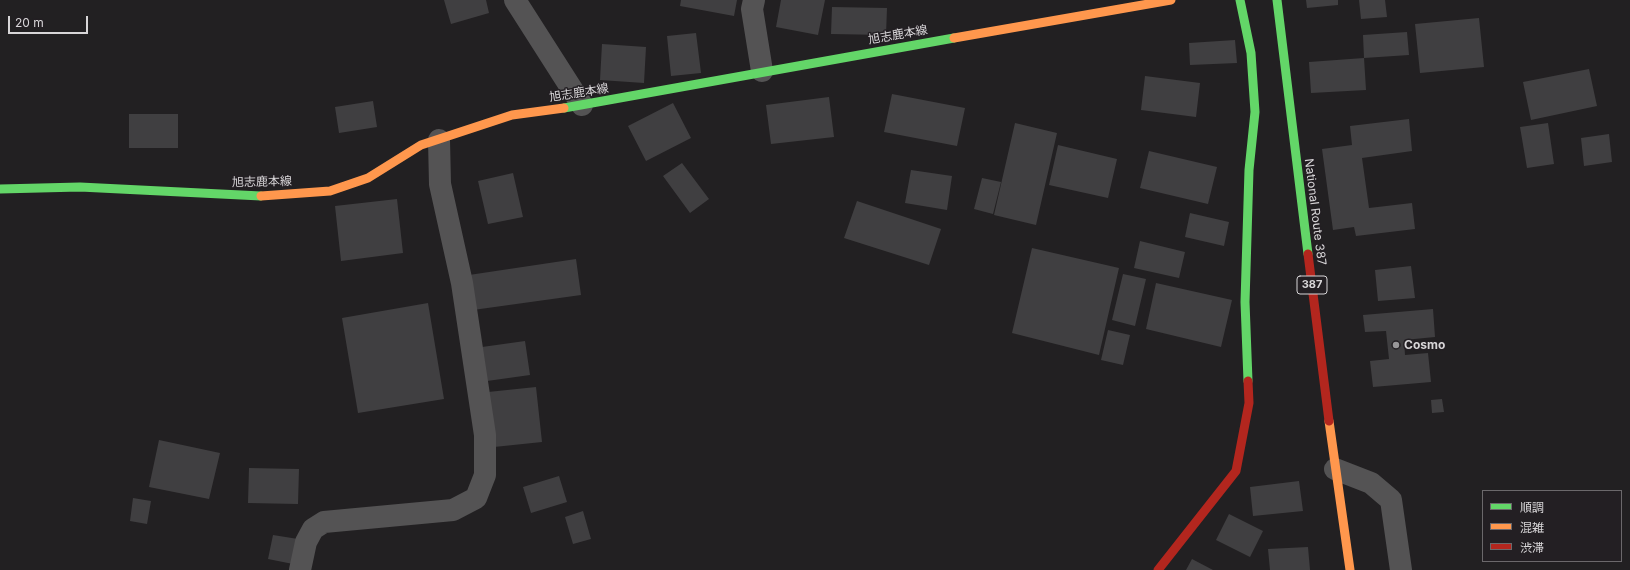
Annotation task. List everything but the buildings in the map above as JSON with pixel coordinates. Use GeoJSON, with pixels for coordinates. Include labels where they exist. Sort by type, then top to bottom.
{"type":"FeatureCollection","features":[{"type":"Feature","properties":{"kind":"main road","name":"旭志鹿本線"},"geometry":{"type":"LineString","coordinates":[[0,189],[80,187],[264,196],[330,191],[368,178],[421,145],[512,115],[582,105],[762,71],[1171,0]]}},
{"type":"Feature","properties":{"kind":"main road"},"geometry":{"type":"LineString","coordinates":[[1158,570],[1236,471],[1249,403],[1245,302],[1249,170],[1255,112],[1251,53],[1240,0]]}},
{"type":"Feature","properties":{"kind":"main road","name":"National Route 387"},"geometry":{"type":"LineString","coordinates":[[1277,0],[1335,469],[1350,570]]}},
{"type":"Feature","properties":{"kind":"street"},"geometry":{"type":"LineString","coordinates":[[515,0],[582,105]]}},
{"type":"Feature","properties":{"kind":"street"},"geometry":{"type":"LineString","coordinates":[[754,0],[752,9],[762,71]]}},
{"type":"Feature","properties":{"kind":"street"},"geometry":{"type":"LineString","coordinates":[[300,570],[306,542],[313,529],[324,522],[453,510],[476,498],[485,475],[485,435],[462,283],[440,184],[439,140]]}},
{"type":"Feature","properties":{"kind":"street"},"geometry":{"type":"LineString","coordinates":[[1335,469],[1371,483],[1391,500],[1402,570]]}},
{"type":"Feature","properties":{"kind":"traffic: fast"},"geometry":{"type":"LineString","coordinates":[[1240,0],[1251,53],[1255,112],[1249,170],[1245,302],[1248,381]]}},
{"type":"Feature","properties":{"kind":"traffic: fast"},"geometry":{"type":"LineString","coordinates":[[1277,0],[1308,254]]}},
{"type":"Feature","properties":{"kind":"traffic: fast"},"geometry":{"type":"LineString","coordinates":[[564,108],[954,38]]}},
{"type":"Feature","properties":{"kind":"traffic: fast"},"geometry":{"type":"LineString","coordinates":[[0,189],[80,187],[261,196]]}},
{"type":"Feature","properties":{"kind":"traffic: slow"},"geometry":{"type":"LineString","coordinates":[[954,38],[1171,0]]}},
{"type":"Feature","properties":{"kind":"traffic: slow"},"geometry":{"type":"LineString","coordinates":[[261,196],[330,191],[368,178],[421,145],[512,115],[564,108]]}},
{"type":"Feature","properties":{"kind":"traffic: slow"},"geometry":{"type":"LineString","coordinates":[[1329,421],[1350,570]]}},
{"type":"Feature","properties":{"kind":"traffic: jam"},"geometry":{"type":"LineString","coordinates":[[1308,254],[1329,421]]}},
{"type":"Feature","properties":{"kind":"traffic: jam"},"geometry":{"type":"LineString","coordinates":[[1158,570],[1236,471],[1249,403],[1248,381]]}},
{"type":"Feature","properties":{"kind":"place","name":"Cosmo"},"geometry":{"type":"Point","coordinates":[1396,345]}}]}
